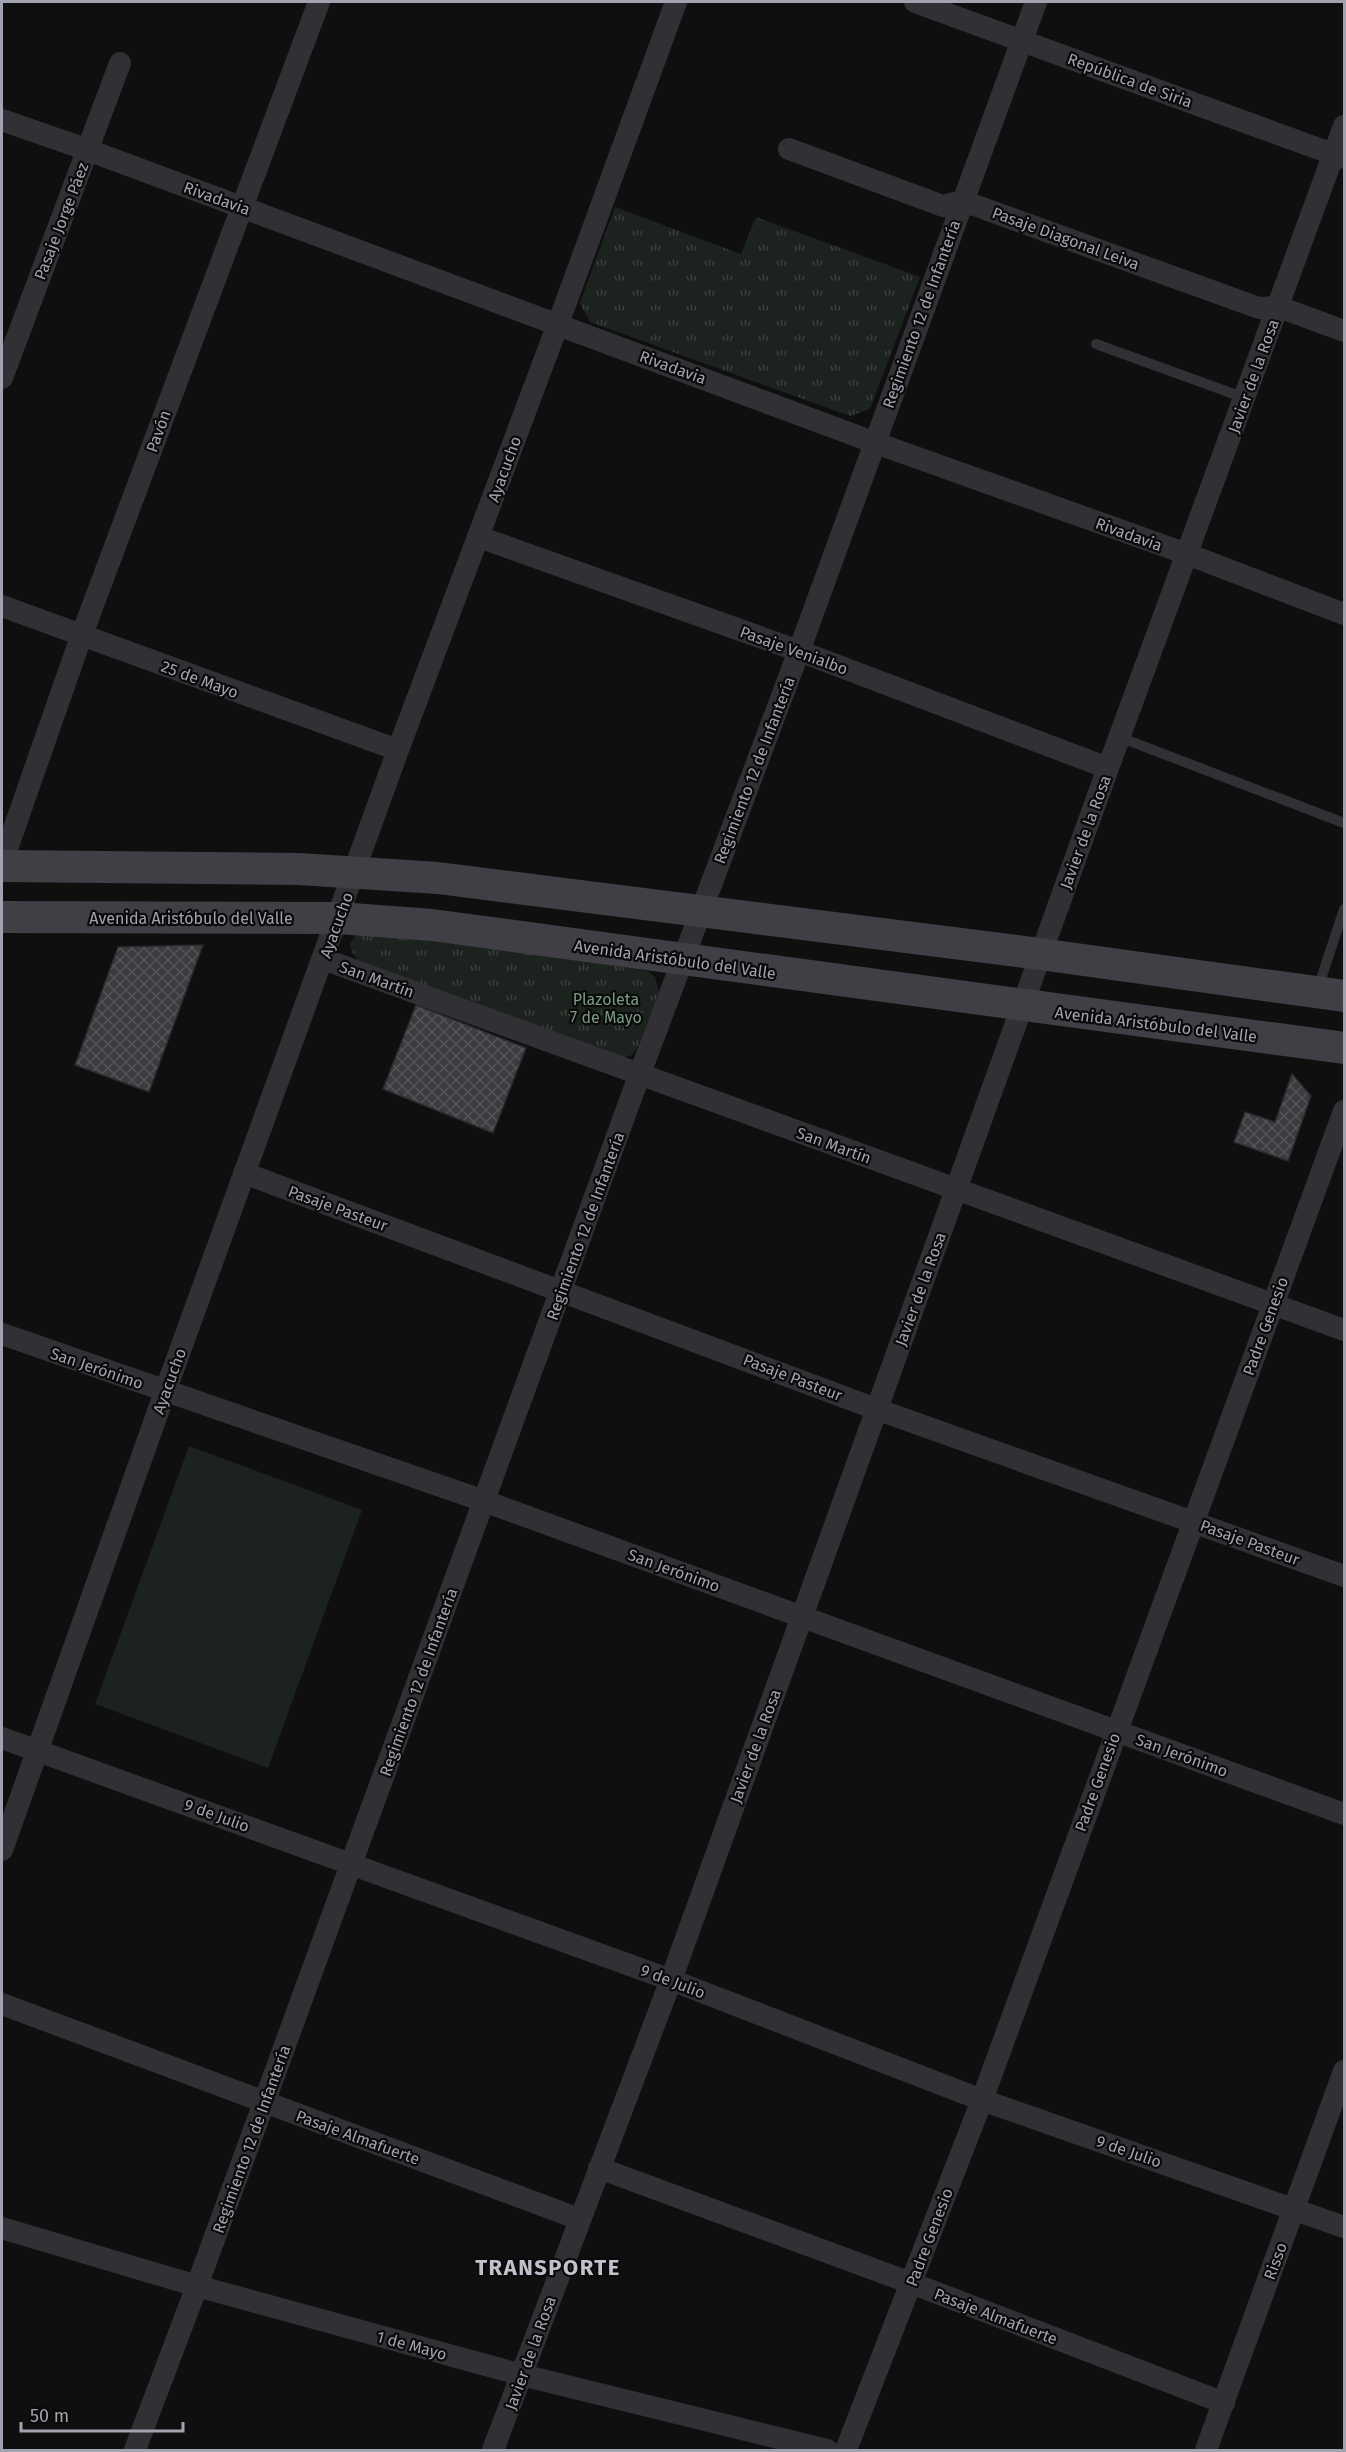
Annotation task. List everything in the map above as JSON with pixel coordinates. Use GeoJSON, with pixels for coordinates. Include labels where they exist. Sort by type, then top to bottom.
{"type":"FeatureCollection","features":[{"type":"Feature","properties":{"kind":"main road"},"geometry":{"type":"LineString","coordinates":[[2,865],[355,872],[438,878],[1040,954],[1330,994]]}},
{"type":"Feature","properties":{"kind":"main road","name":"Avenida Aristóbulo del Valle"},"geometry":{"type":"LineString","coordinates":[[2,917],[338,918],[432,925],[1344,1048]]}},
{"type":"Feature","properties":{"kind":"street","name":"Pavón"},"geometry":{"type":"LineString","coordinates":[[2,865],[81,637],[319,2]]}},
{"type":"Feature","properties":{"kind":"street","name":"Ayacucho"},"geometry":{"type":"LineString","coordinates":[[2,1850],[398,750],[676,2]]}},
{"type":"Feature","properties":{"kind":"street","name":"República de Siria"},"geometry":{"type":"LineString","coordinates":[[915,2],[1339,156]]}},
{"type":"Feature","properties":{"kind":"street","name":"Regimiento 12 de Infantería"},"geometry":{"type":"LineString","coordinates":[[135,2451],[1036,2]]}},
{"type":"Feature","properties":{"kind":"street","name":"Pasaje Jorge Páez"},"geometry":{"type":"LineString","coordinates":[[2,378],[120,63]]}},
{"type":"Feature","properties":{"kind":"street","name":"Rivadavia"},"geometry":{"type":"LineString","coordinates":[[2,120],[873,442],[1187,554],[1344,614]]}},
{"type":"Feature","properties":{"kind":"street","name":"Javier de la Rosa"},"geometry":{"type":"LineString","coordinates":[[493,2451],[671,1980],[1119,737],[1279,307],[1339,156],[1344,126]]}},
{"type":"Feature","properties":{"kind":"street","name":"Pasaje Diagonal Leiva"},"geometry":{"type":"LineString","coordinates":[[789,149],[943,206],[963,201],[1258,308],[1279,307],[1344,331]]}},
{"type":"Feature","properties":{"kind":"street","name":"Pasaje Venialbo"},"geometry":{"type":"LineString","coordinates":[[479,537],[798,651],[1108,768]]}},
{"type":"Feature","properties":{"kind":"street","name":"25 de Mayo"},"geometry":{"type":"LineString","coordinates":[[2,606],[81,637],[398,750]]}},
{"type":"Feature","properties":{"kind":"street","name":"San Martín"},"geometry":{"type":"LineString","coordinates":[[323,959],[639,1076],[1344,1330]]}},
{"type":"Feature","properties":{"kind":"street","name":"Padre Genesio"},"geometry":{"type":"LineString","coordinates":[[846,2451],[982,2100],[1344,1111]]}},
{"type":"Feature","properties":{"kind":"street","name":"Pasaje Pasteur"},"geometry":{"type":"LineString","coordinates":[[244,1173],[876,1408],[1344,1576]]}},
{"type":"Feature","properties":{"kind":"street","name":"San Jerónimo"},"geometry":{"type":"LineString","coordinates":[[2,1334],[484,1501],[1344,1814]]}},
{"type":"Feature","properties":{"kind":"street","name":"9 de Julio"},"geometry":{"type":"LineString","coordinates":[[2,1738],[671,1980],[982,2100],[1344,2227]]}},
{"type":"Feature","properties":{"kind":"street","name":"Pasaje Almafuerte"},"geometry":{"type":"LineString","coordinates":[[2,2004],[579,2219]]}},
{"type":"Feature","properties":{"kind":"street","name":"Risso"},"geometry":{"type":"LineString","coordinates":[[1206,2451],[1344,2071]]}},
{"type":"Feature","properties":{"kind":"street","name":"Pasaje Almafuerte"},"geometry":{"type":"LineString","coordinates":[[599,2168],[911,2283],[1224,2403]]}},
{"type":"Feature","properties":{"kind":"street","name":"1 de Mayo"},"geometry":{"type":"LineString","coordinates":[[2,2228],[197,2286],[522,2375],[826,2451]]}},
{"type":"Feature","properties":{"kind":"lane"},"geometry":{"type":"LineString","coordinates":[[1096,344],[1245,398]]}},
{"type":"Feature","properties":{"kind":"lane"},"geometry":{"type":"LineString","coordinates":[[1119,737],[1344,823]]}},
{"type":"Feature","properties":{"kind":"lane"},"geometry":{"type":"LineString","coordinates":[[1330,994],[1344,909]]}},
{"type":"Feature","properties":{"kind":"green space"},"geometry":{"type":"Polygon","coordinates":[[[615,207],[741,254],[756,217],[920,277],[870,409],[850,416],[590,322],[580,303],[615,207]]]}},
{"type":"Feature","properties":{"kind":"green space","name":"Plazoleta 7 de Mayo"},"geometry":{"type":"Polygon","coordinates":[[[367,932],[431,937],[647,971],[655,977],[659,991],[637,1049],[630,1056],[619,1058],[359,961],[352,952],[350,944],[355,936],[367,932]]]}},
{"type":"Feature","properties":{"kind":"green space"},"geometry":{"type":"Polygon","coordinates":[[[189,1446],[362,1510],[268,1768],[95,1704],[189,1446]]]}},
{"type":"Feature","properties":{"kind":"building"},"geometry":{"type":"Polygon","coordinates":[[[203,945],[149,1092],[75,1065],[118,947],[203,945]]]}},
{"type":"Feature","properties":{"kind":"building"},"geometry":{"type":"Polygon","coordinates":[[[416,1005],[526,1048],[493,1133],[383,1089],[416,1005]]]}},
{"type":"Feature","properties":{"kind":"building"},"geometry":{"type":"Polygon","coordinates":[[[1292,1074],[1311,1096],[1288,1161],[1234,1142],[1245,1112],[1275,1122],[1292,1074]]]}},
{"type":"Feature","properties":{"kind":"district","name":"TRANSPORTE"},"geometry":{"type":"Point","coordinates":[548,2267]}}]}
